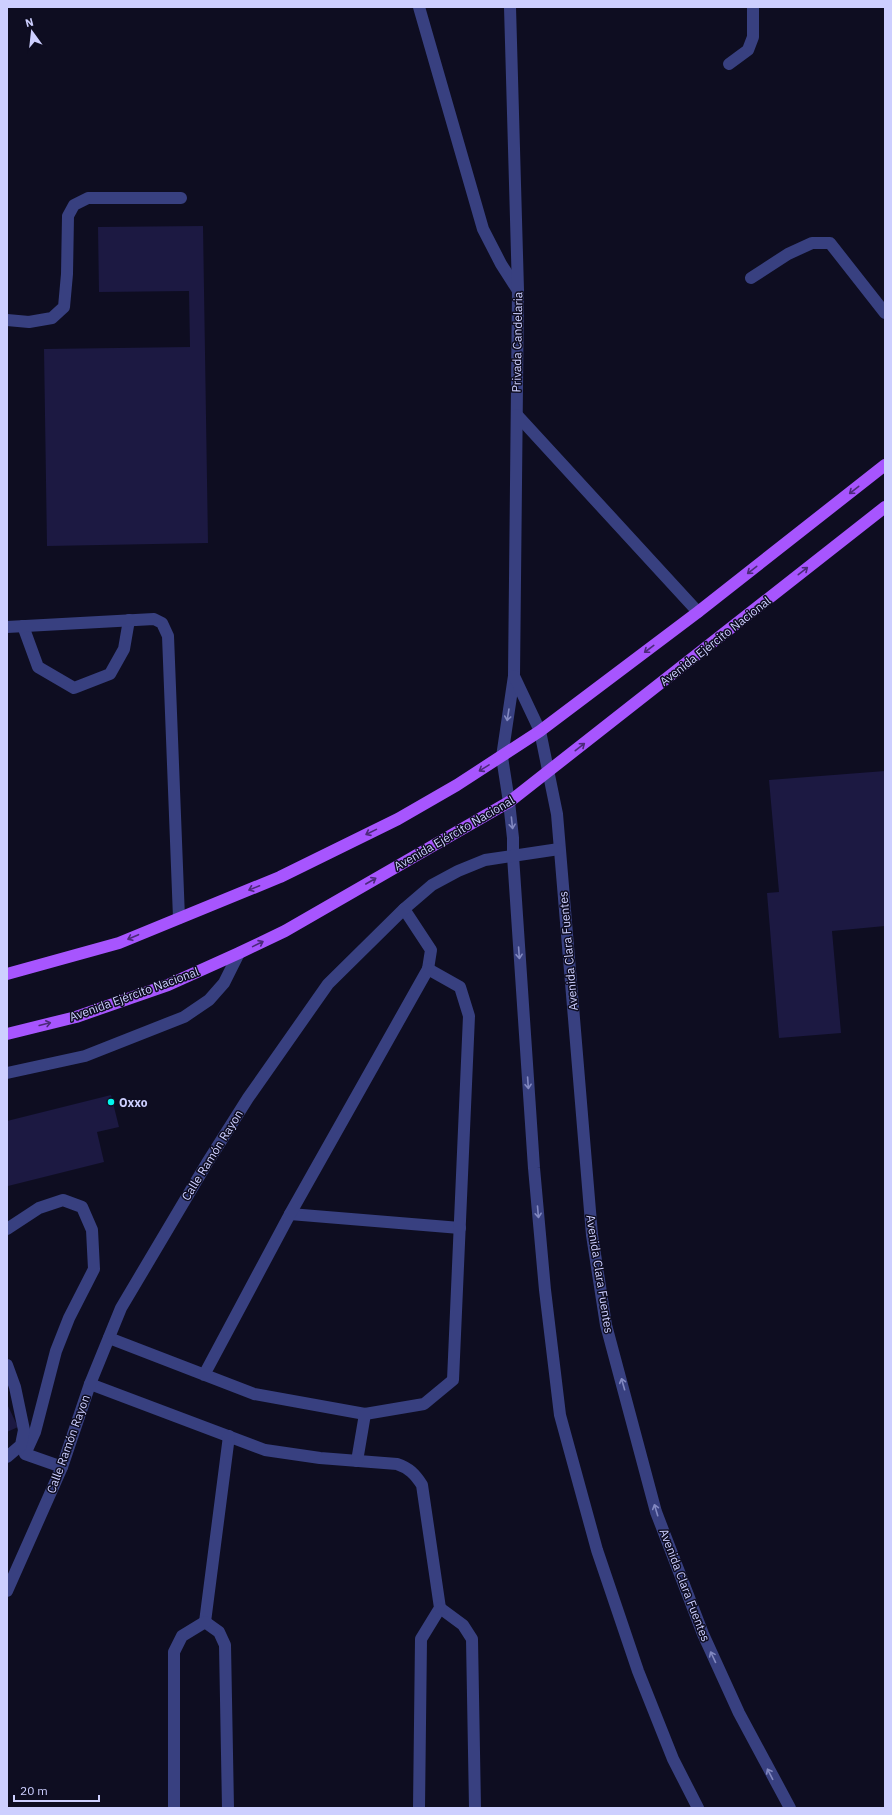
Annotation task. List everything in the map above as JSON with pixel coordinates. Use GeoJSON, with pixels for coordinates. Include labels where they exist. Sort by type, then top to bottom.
{"type":"FeatureCollection","features":[{"type":"Feature","properties":{"kind":"main road"},"geometry":{"type":"LineString","coordinates":[[7,974],[119,943],[280,877],[398,819],[502,757],[540,731],[698,612],[885,466]]}},
{"type":"Feature","properties":{"kind":"main road","name":"Avenida Ejército Nacional"},"geometry":{"type":"LineString","coordinates":[[7,1034],[76,1017],[168,985],[239,953],[285,931],[509,802],[885,507]]}},
{"type":"Feature","properties":{"kind":"street"},"geometry":{"type":"LineString","coordinates":[[419,7],[483,229],[501,264],[518,290]]}},
{"type":"Feature","properties":{"kind":"street","name":"Privada Candelaria"},"geometry":{"type":"LineString","coordinates":[[502,757],[514,676],[517,415],[518,290],[510,7]]}},
{"type":"Feature","properties":{"kind":"street"},"geometry":{"type":"LineString","coordinates":[[729,64],[748,50],[753,37],[753,7]]}},
{"type":"Feature","properties":{"kind":"street"},"geometry":{"type":"LineString","coordinates":[[7,320],[30,322],[52,318],[64,307],[67,274],[68,216],[74,205],[88,198],[180,198]]}},
{"type":"Feature","properties":{"kind":"street"},"geometry":{"type":"LineString","coordinates":[[751,278],[788,254],[812,243],[830,243],[885,313]]}},
{"type":"Feature","properties":{"kind":"street"},"geometry":{"type":"LineString","coordinates":[[517,415],[698,612]]}},
{"type":"Feature","properties":{"kind":"street"},"geometry":{"type":"LineString","coordinates":[[7,627],[154,619],[159,621],[166,630],[168,636],[179,918]]}},
{"type":"Feature","properties":{"kind":"street"},"geometry":{"type":"LineString","coordinates":[[23,626],[38,667],[74,688],[110,674],[124,650],[129,620]]}},
{"type":"Feature","properties":{"kind":"street","name":"Privada Candelaria"},"geometry":{"type":"LineString","coordinates":[[514,676],[540,731]]}},
{"type":"Feature","properties":{"kind":"street","name":"Avenida Clara Fuentes"},"geometry":{"type":"LineString","coordinates":[[540,731],[557,814],[592,1235],[606,1324],[656,1512],[703,1634],[739,1713],[790,1808]]}},
{"type":"Feature","properties":{"kind":"street"},"geometry":{"type":"LineString","coordinates":[[502,757],[513,838],[536,1191],[545,1290],[560,1415],[597,1550],[638,1671],[673,1758],[698,1808]]}},
{"type":"Feature","properties":{"kind":"street","name":"Calle Ramón Rayon"},"geometry":{"type":"LineString","coordinates":[[7,1591],[62,1468],[90,1384],[121,1308],[206,1163],[248,1098],[328,984],[404,909],[432,885],[458,871],[485,860],[559,849]]}},
{"type":"Feature","properties":{"kind":"street"},"geometry":{"type":"LineString","coordinates":[[204,1375],[290,1214],[428,969],[431,950],[404,909]]}},
{"type":"Feature","properties":{"kind":"street"},"geometry":{"type":"LineString","coordinates":[[7,1073],[85,1056],[184,1017],[209,1000],[224,983],[239,953]]}},
{"type":"Feature","properties":{"kind":"street"},"geometry":{"type":"LineString","coordinates":[[109,1338],[254,1394],[365,1414],[424,1404],[453,1380],[469,1016],[460,987],[428,969]]}},
{"type":"Feature","properties":{"kind":"street"},"geometry":{"type":"LineString","coordinates":[[7,1230],[39,1208],[63,1200],[82,1207],[92,1230],[94,1269],[69,1318],[56,1351],[35,1432],[25,1454],[7,1467]]}},
{"type":"Feature","properties":{"kind":"street"},"geometry":{"type":"LineString","coordinates":[[290,1214],[460,1228]]}},
{"type":"Feature","properties":{"kind":"street"},"geometry":{"type":"LineString","coordinates":[[7,1365],[15,1387],[24,1430],[22,1445],[7,1457]]}},
{"type":"Feature","properties":{"kind":"street"},"geometry":{"type":"LineString","coordinates":[[90,1384],[265,1450],[320,1458],[397,1464],[405,1467],[416,1476],[422,1485],[440,1608],[421,1639],[419,1808]]}},
{"type":"Feature","properties":{"kind":"street"},"geometry":{"type":"LineString","coordinates":[[357,1461],[365,1414]]}},
{"type":"Feature","properties":{"kind":"street"},"geometry":{"type":"LineString","coordinates":[[205,1622],[230,1436]]}},
{"type":"Feature","properties":{"kind":"street"},"geometry":{"type":"LineString","coordinates":[[25,1454],[62,1468]]}},
{"type":"Feature","properties":{"kind":"street"},"geometry":{"type":"LineString","coordinates":[[440,1608],[463,1625],[472,1639],[475,1808]]}},
{"type":"Feature","properties":{"kind":"street"},"geometry":{"type":"LineString","coordinates":[[174,1808],[174,1652],[182,1636],[205,1622]]}},
{"type":"Feature","properties":{"kind":"street"},"geometry":{"type":"LineString","coordinates":[[205,1622],[219,1632],[225,1645],[228,1808]]}},
{"type":"Feature","properties":{"kind":"building"},"geometry":{"type":"Polygon","coordinates":[[[203,226],[208,543],[47,546],[44,349],[190,347],[189,291],[99,292],[98,227],[203,226]]]}},
{"type":"Feature","properties":{"kind":"building"},"geometry":{"type":"Polygon","coordinates":[[[885,771],[885,926],[832,931],[841,1033],[779,1038],[767,893],[779,892],[769,780],[885,771]]]}},
{"type":"Feature","properties":{"kind":"building"},"geometry":{"type":"Polygon","coordinates":[[[111,1095],[119,1127],[97,1132],[104,1162],[8,1186],[7,1121],[111,1095]]]}},
{"type":"Feature","properties":{"kind":"building"},"geometry":{"type":"Polygon","coordinates":[[[7,1404],[18,1427],[7,1432],[7,1404]]]}},
{"type":"Feature","properties":{"kind":"place","name":"Oxxo"},"geometry":{"type":"Point","coordinates":[111,1102]}}]}
